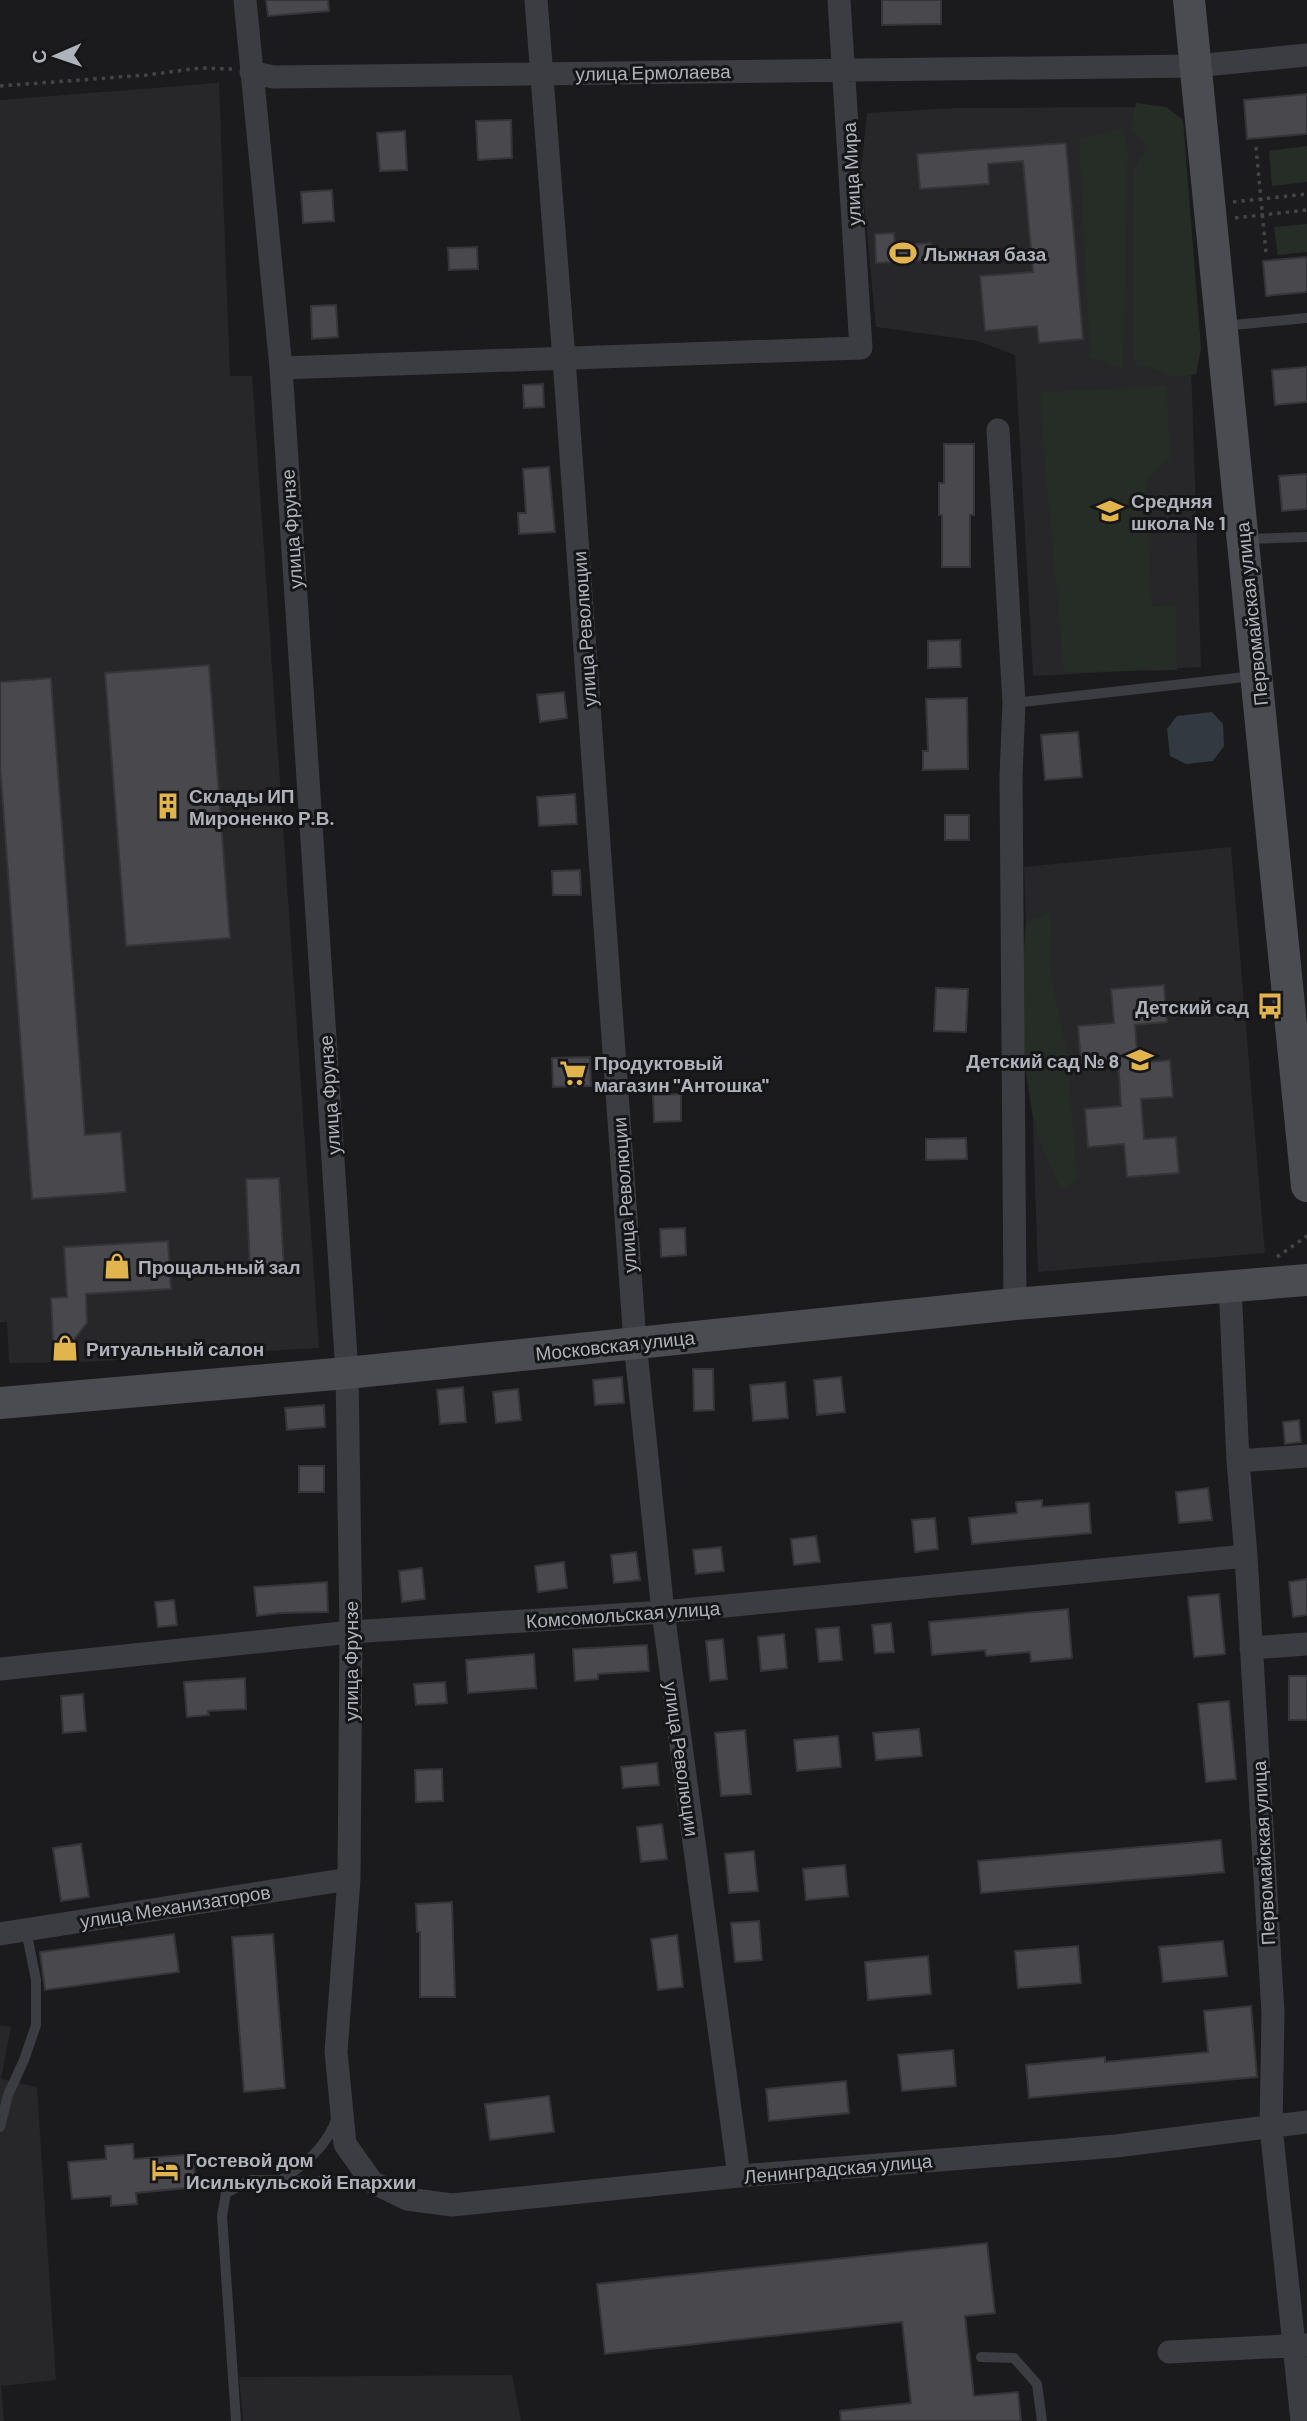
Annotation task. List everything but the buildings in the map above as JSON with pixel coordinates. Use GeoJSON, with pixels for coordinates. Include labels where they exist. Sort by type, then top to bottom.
{"type":"FeatureCollection","features":[{"type":"Feature","properties":{"kind":"street","name":"улица Фрунзе"},"geometry":{"type":"LineString","coordinates":[[245,0],[281,368],[348,1373],[351,1632],[349,1879],[336,2052],[345,2144],[372,2182]]}},
{"type":"Feature","properties":{"kind":"street","name":"улица Революции"},"geometry":{"type":"LineString","coordinates":[[536,0],[635,1342],[663,1612],[739,2176]]}},
{"type":"Feature","properties":{"kind":"street","name":"улица Мира"},"geometry":{"type":"LineString","coordinates":[[564,359],[861,348],[839,0]]}},
{"type":"Feature","properties":{"kind":"street","name":"Первомайская улица"},"geometry":{"type":"LineString","coordinates":[[1189,0],[1257,675],[1294,1010],[1307,1178]]}},
{"type":"Feature","properties":{"kind":"street","name":"улица Ермолаева"},"geometry":{"type":"LineString","coordinates":[[251,72],[273,77],[1195,65],[1307,55]]}},
{"type":"Feature","properties":{"kind":"street"},"geometry":{"type":"LineString","coordinates":[[281,368],[564,359]]}},
{"type":"Feature","properties":{"kind":"street"},"geometry":{"type":"LineString","coordinates":[[998,430],[1014,703],[1011,800],[1015,1304]]}},
{"type":"Feature","properties":{"kind":"street","name":"Московская улица"},"geometry":{"type":"LineString","coordinates":[[0,1403],[348,1373],[1015,1304],[1307,1279]]}},
{"type":"Feature","properties":{"kind":"street","name":"Первомайская улица"},"geometry":{"type":"LineString","coordinates":[[1230,1285],[1238,1461],[1273,2013],[1271,2127],[1300,2346],[1302,2421]]}},
{"type":"Feature","properties":{"kind":"street"},"geometry":{"type":"LineString","coordinates":[[1238,1461],[1307,1456]]}},
{"type":"Feature","properties":{"kind":"street","name":"Комсомольская улица"},"geometry":{"type":"LineString","coordinates":[[0,1669],[351,1632],[663,1612],[1246,1556]]}},
{"type":"Feature","properties":{"kind":"street"},"geometry":{"type":"LineString","coordinates":[[1251,1648],[1307,1644]]}},
{"type":"Feature","properties":{"kind":"street","name":"улица Механизаторов"},"geometry":{"type":"LineString","coordinates":[[0,1934],[349,1879]]}},
{"type":"Feature","properties":{"kind":"street","name":"Ленинградская улица"},"geometry":{"type":"LineString","coordinates":[[372,2182],[407,2199],[452,2204],[739,2176],[1116,2146],[1307,2122]]}},
{"type":"Feature","properties":{"kind":"street"},"geometry":{"type":"LineString","coordinates":[[1169,2352],[1300,2346]]}},
{"type":"Feature","properties":{"kind":"lane"},"geometry":{"type":"LineString","coordinates":[[1223,326],[1307,318]]}},
{"type":"Feature","properties":{"kind":"lane"},"geometry":{"type":"LineString","coordinates":[[1244,539],[1307,537]]}},
{"type":"Feature","properties":{"kind":"lane"},"geometry":{"type":"LineString","coordinates":[[1014,703],[1257,675]]}},
{"type":"Feature","properties":{"kind":"lane"},"geometry":{"type":"LineString","coordinates":[[0,2127],[8,2095],[36,2025],[36,1980],[26,1930]]}},
{"type":"Feature","properties":{"kind":"lane"},"geometry":{"type":"LineString","coordinates":[[280,2181],[317,2152],[335,2124],[341,2105]]}},
{"type":"Feature","properties":{"kind":"lane"},"geometry":{"type":"LineString","coordinates":[[236,2421],[222,2216],[226,2193],[251,2180],[372,2182]]}},
{"type":"Feature","properties":{"kind":"lane"},"geometry":{"type":"LineString","coordinates":[[981,2357],[1014,2358],[1037,2384],[1042,2421]]}},
{"type":"Feature","properties":{"kind":"path"},"geometry":{"type":"LineString","coordinates":[[0,86],[147,75],[200,68],[251,72]]}},
{"type":"Feature","properties":{"kind":"path"},"geometry":{"type":"LineString","coordinates":[[1256,147],[1266,253]]}},
{"type":"Feature","properties":{"kind":"path"},"geometry":{"type":"LineString","coordinates":[[1211,212],[1261,199],[1307,194]]}},
{"type":"Feature","properties":{"kind":"path"},"geometry":{"type":"LineString","coordinates":[[1211,212],[1262,215],[1307,211]]}},
{"type":"Feature","properties":{"kind":"shaded area"},"geometry":{"type":"Polygon","coordinates":[[[219,83],[230,376],[252,376],[319,1348],[84,1362],[9,1363],[7,1322],[0,1322],[0,100],[219,83]]]}},
{"type":"Feature","properties":{"kind":"shaded area"},"geometry":{"type":"Polygon","coordinates":[[[1136,103],[1166,107],[1183,120],[1201,348],[1196,374],[1174,377],[1150,367],[1138,367],[1133,360],[1133,171],[1149,146],[1131,130],[1136,103]]]}},
{"type":"Feature","properties":{"kind":"shaded area","name":"Средняя школа № 1"},"geometry":{"type":"Polygon","coordinates":[[[1166,107],[1183,120],[1201,667],[1033,676],[1015,355],[978,341],[876,327],[861,170],[867,113],[957,108],[1166,107]]]}},
{"type":"Feature","properties":{"kind":"shaded area"},"geometry":{"type":"Polygon","coordinates":[[[1123,128],[1128,154],[1123,369],[1090,357],[1079,139],[1123,128]]]}},
{"type":"Feature","properties":{"kind":"shaded area"},"geometry":{"type":"Polygon","coordinates":[[[1307,146],[1307,182],[1272,186],[1269,151],[1307,146]]]}},
{"type":"Feature","properties":{"kind":"shaded area"},"geometry":{"type":"Polygon","coordinates":[[[1307,224],[1307,252],[1278,255],[1274,227],[1307,224]]]}},
{"type":"Feature","properties":{"kind":"shaded area"},"geometry":{"type":"Polygon","coordinates":[[[1167,386],[1170,458],[1145,482],[1152,607],[1176,606],[1177,670],[1064,672],[1041,420],[1041,392],[1167,386]]]}},
{"type":"Feature","properties":{"kind":"shaded area"},"geometry":{"type":"Polygon","coordinates":[[[1212,712],[1223,724],[1224,746],[1213,761],[1186,764],[1170,756],[1167,729],[1177,716],[1212,712]]]}},
{"type":"Feature","properties":{"kind":"shaded area","name":"Детский сад № 8"},"geometry":{"type":"Polygon","coordinates":[[[1231,847],[1265,1253],[1038,1272],[1024,867],[1231,847]]]}},
{"type":"Feature","properties":{"kind":"shaded area"},"geometry":{"type":"Polygon","coordinates":[[[1051,913],[1049,966],[1067,1054],[1077,1181],[1061,1190],[1043,1150],[1032,1111],[1023,1030],[1026,922],[1051,913]]]}},
{"type":"Feature","properties":{"kind":"shaded area"},"geometry":{"type":"Polygon","coordinates":[[[0,2025],[11,2027],[1,2079],[37,2087],[56,2380],[1,2386],[4,2421],[0,2421],[0,2025]]]}},
{"type":"Feature","properties":{"kind":"shaded area"},"geometry":{"type":"Polygon","coordinates":[[[512,2375],[521,2421],[243,2421],[239,2377],[512,2375]]]}},
{"type":"Feature","properties":{"kind":"place","name":"Лыжная база"},"geometry":{"type":"Point","coordinates":[903,253]}},
{"type":"Feature","properties":{"kind":"place","name":"Средняя школа № 1"},"geometry":{"type":"Point","coordinates":[1110,511]}},
{"type":"Feature","properties":{"kind":"place","name":"Склады ИП Мироненко Р.В."},"geometry":{"type":"Point","coordinates":[168,806]}},
{"type":"Feature","properties":{"kind":"place","name":"Детский сад"},"geometry":{"type":"Point","coordinates":[1270,1006]}},
{"type":"Feature","properties":{"kind":"place","name":"Детский сад № 8"},"geometry":{"type":"Point","coordinates":[1140,1060]}},
{"type":"Feature","properties":{"kind":"place","name":"Продуктовый магазин \"Антошка\""},"geometry":{"type":"Point","coordinates":[573,1073]}},
{"type":"Feature","properties":{"kind":"place","name":"Прощальный зал"},"geometry":{"type":"Point","coordinates":[117,1266]}},
{"type":"Feature","properties":{"kind":"place","name":"Ритуальный салон"},"geometry":{"type":"Point","coordinates":[65,1348]}},
{"type":"Feature","properties":{"kind":"place","name":"Гостевой дом Исилькульской Епархии"},"geometry":{"type":"Point","coordinates":[165,2170]}}]}
